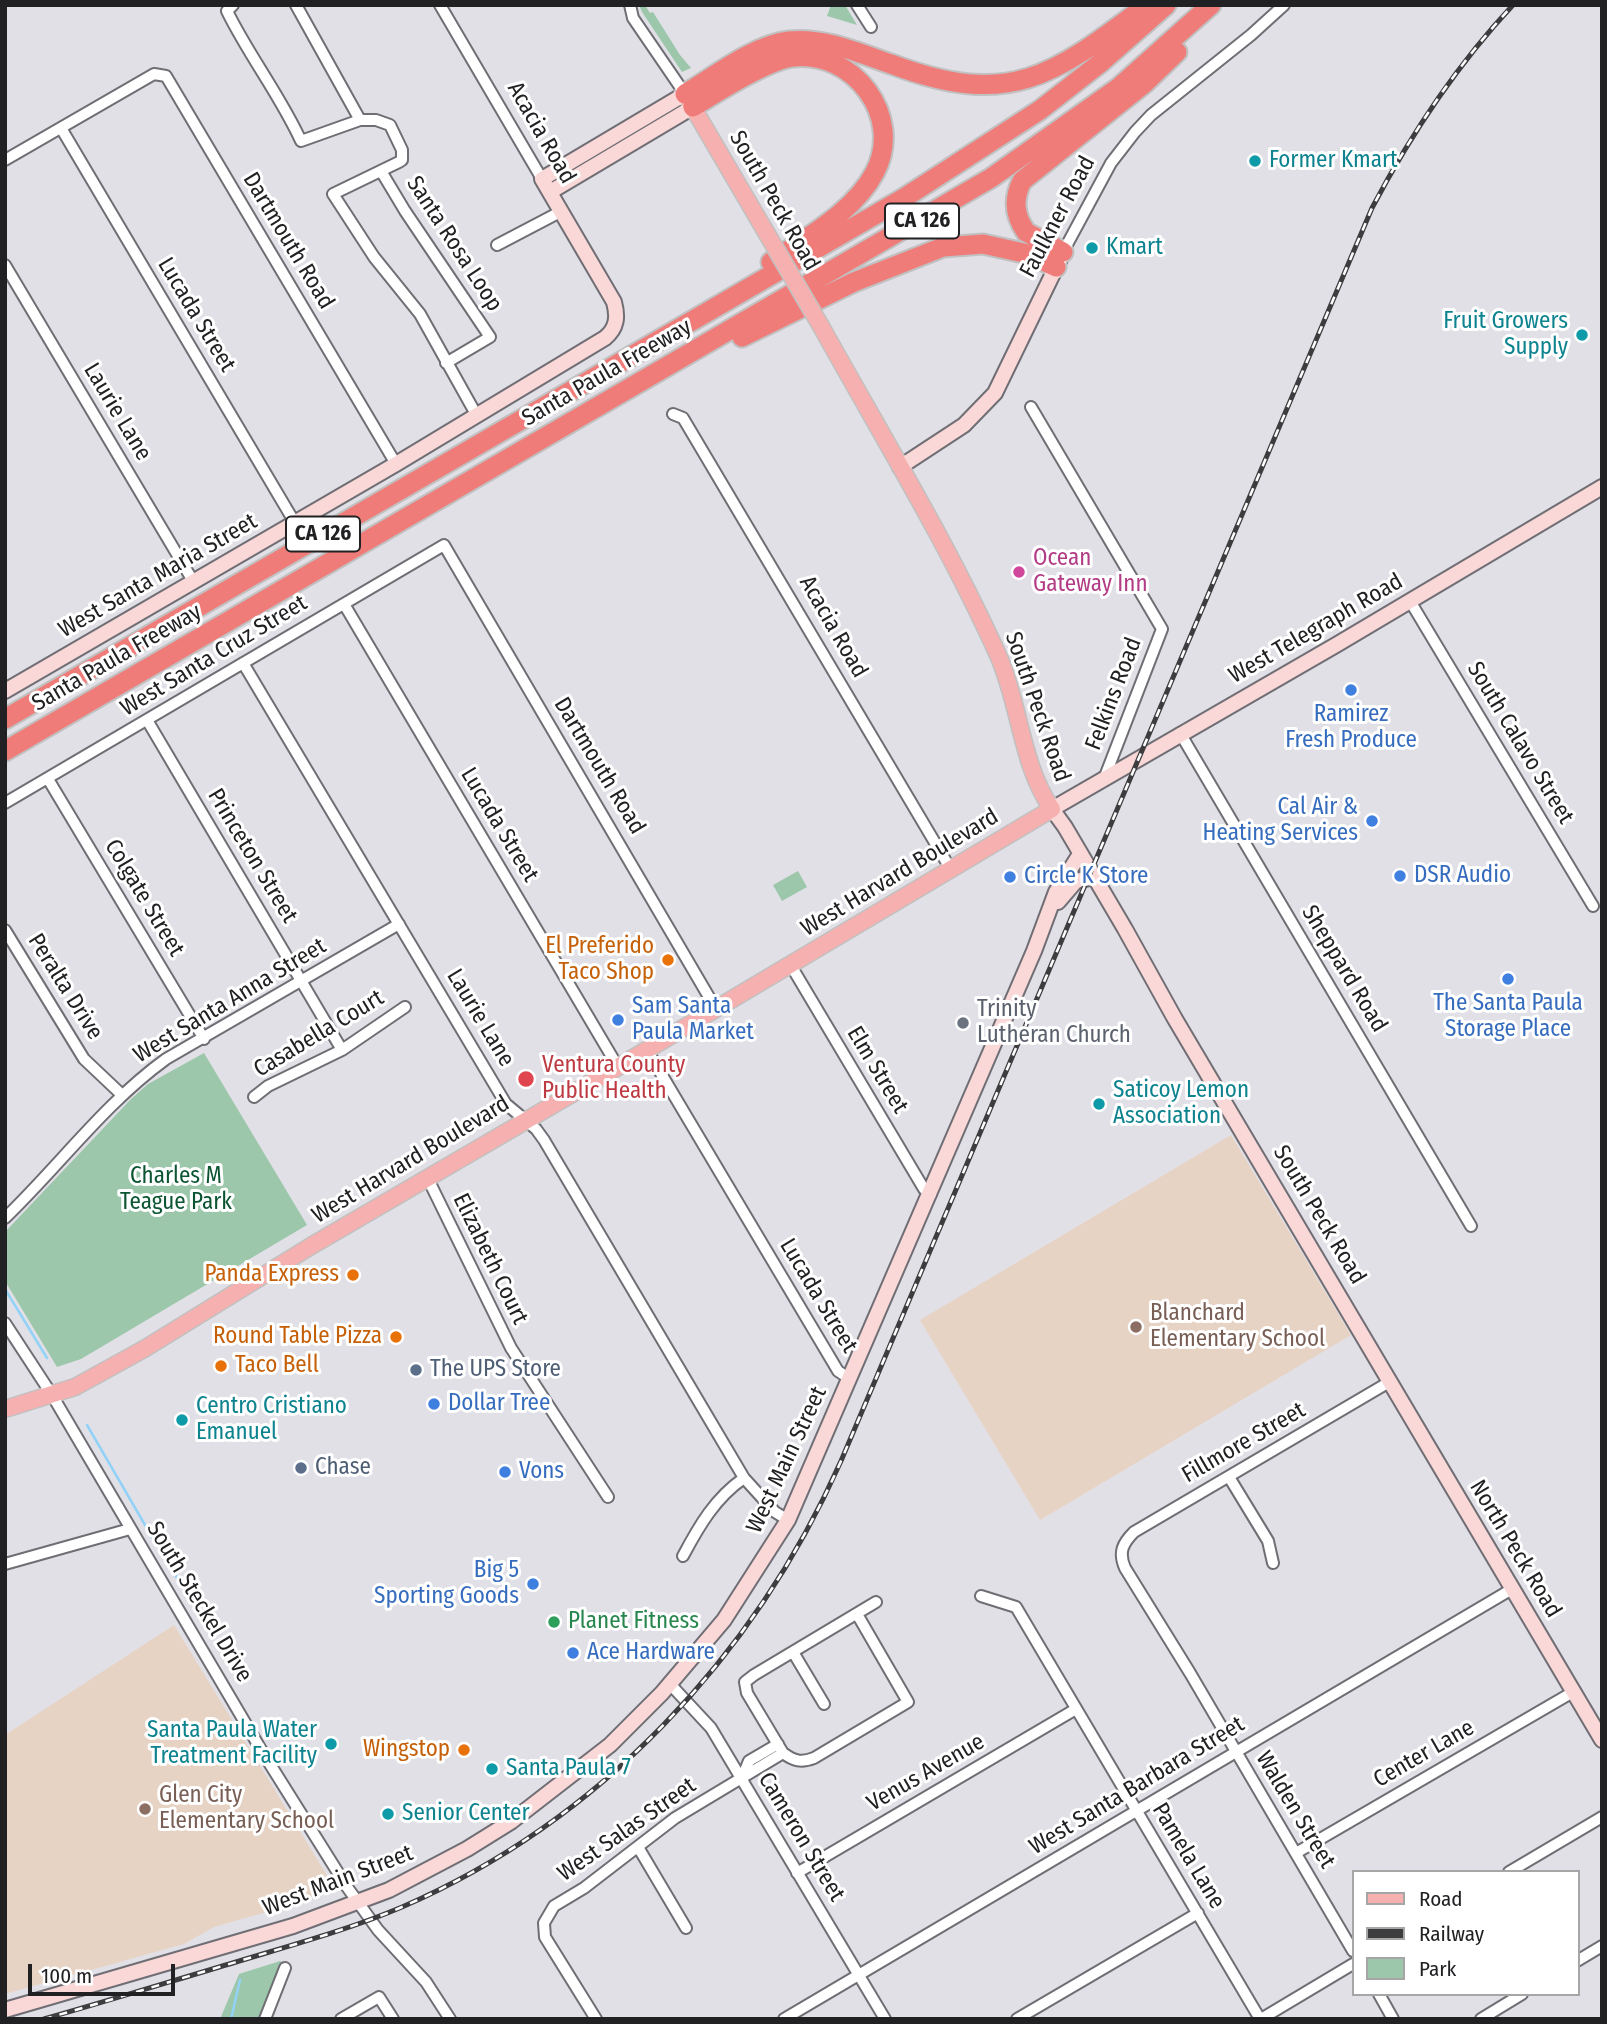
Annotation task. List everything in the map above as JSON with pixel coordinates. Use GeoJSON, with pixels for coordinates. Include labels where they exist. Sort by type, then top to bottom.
{"type":"FeatureCollection","features":[{"type":"Feature","properties":{"kind":"highway"},"geometry":{"type":"LineString","coordinates":[[689,101],[769,46],[799,40],[862,53],[941,80],[979,86],[1004,84],[1052,71],[1099,41],[1147,5]]}},
{"type":"Feature","properties":{"kind":"highway","name":"Santa Paula Freeway"},"geometry":{"type":"LineString","coordinates":[[5,719],[904,198],[1040,110],[1099,64],[1166,5]]}},
{"type":"Feature","properties":{"kind":"highway","name":"Santa Paula Freeway"},"geometry":{"type":"LineString","coordinates":[[5,751],[991,178],[1118,88],[1211,5]]}},
{"type":"Feature","properties":{"kind":"highway"},"geometry":{"type":"LineString","coordinates":[[1060,259],[1022,227],[1016,209],[1022,181],[1145,83],[1220,5]]}},
{"type":"Feature","properties":{"kind":"highway"},"geometry":{"type":"LineString","coordinates":[[641,351],[829,222],[865,188],[878,163],[882,145],[881,125],[871,95],[852,73],[826,60],[804,57],[776,61],[689,101]]}},
{"type":"Feature","properties":{"kind":"highway"},"geometry":{"type":"LineString","coordinates":[[609,402],[854,282],[927,251],[956,244],[983,244],[1060,259]]}},
{"type":"Feature","properties":{"kind":"main road","name":"South Peck Road"},"geometry":{"type":"LineString","coordinates":[[689,101],[822,328],[958,570],[998,655],[1014,697],[1039,791],[1052,809]]}},
{"type":"Feature","properties":{"kind":"main road","name":"West Harvard Boulevard"},"geometry":{"type":"LineString","coordinates":[[5,1409],[75,1387],[133,1355],[311,1246],[1052,809]]}},
{"type":"Feature","properties":{"kind":"street"},"geometry":{"type":"LineString","coordinates":[[296,5],[360,120]]}},
{"type":"Feature","properties":{"kind":"street","name":"Acacia Road"},"geometry":{"type":"LineString","coordinates":[[440,5],[603,284],[616,311],[617,320],[610,333],[585,349]]}},
{"type":"Feature","properties":{"kind":"street","name":"South Peck Road"},"geometry":{"type":"LineString","coordinates":[[630,5],[634,18],[689,101]]}},
{"type":"Feature","properties":{"kind":"street"},"geometry":{"type":"LineString","coordinates":[[857,5],[871,27]]}},
{"type":"Feature","properties":{"kind":"street","name":"Faulkner Road"},"geometry":{"type":"LineString","coordinates":[[900,467],[964,425],[995,393],[1060,259],[1111,163],[1135,132],[1284,5]]}},
{"type":"Feature","properties":{"kind":"street"},"geometry":{"type":"LineString","coordinates":[[230,8],[238,33],[286,108],[301,141],[360,120],[376,120],[390,125],[402,150],[402,160],[382,171]]}},
{"type":"Feature","properties":{"kind":"street","name":"Dartmouth Road"},"geometry":{"type":"LineString","coordinates":[[61,128],[153,74],[166,76],[396,464]]}},
{"type":"Feature","properties":{"kind":"street"},"geometry":{"type":"LineString","coordinates":[[542,179],[689,101]]}},
{"type":"Feature","properties":{"kind":"street"},"geometry":{"type":"LineString","coordinates":[[550,192],[689,101]]}},
{"type":"Feature","properties":{"kind":"street"},"geometry":{"type":"LineString","coordinates":[[5,160],[61,128]]}},
{"type":"Feature","properties":{"kind":"street","name":"Lucada Street"},"geometry":{"type":"LineString","coordinates":[[61,128],[295,523]]}},
{"type":"Feature","properties":{"kind":"street","name":"Santa Rosa Loop"},"geometry":{"type":"LineString","coordinates":[[446,363],[490,337],[405,211],[382,171],[333,194],[374,257],[420,314],[446,363],[477,416]]}},
{"type":"Feature","properties":{"kind":"street"},"geometry":{"type":"LineString","coordinates":[[497,245],[560,212]]}},
{"type":"Feature","properties":{"kind":"street","name":"Laurie Lane"},"geometry":{"type":"LineString","coordinates":[[5,265],[193,581]]}},
{"type":"Feature","properties":{"kind":"street","name":"West Santa Maria Street"},"geometry":{"type":"LineString","coordinates":[[5,691],[396,464],[585,349]]}},
{"type":"Feature","properties":{"kind":"street","name":"Felkins Road"},"geometry":{"type":"LineString","coordinates":[[1031,408],[1162,629],[1104,779]]}},
{"type":"Feature","properties":{"kind":"street","name":"Acacia Road"},"geometry":{"type":"LineString","coordinates":[[673,414],[683,418],[950,868]]}},
{"type":"Feature","properties":{"kind":"street","name":"West Telegraph Road"},"geometry":{"type":"LineString","coordinates":[[1052,809],[1602,487]]}},
{"type":"Feature","properties":{"kind":"street","name":"Dartmouth Road"},"geometry":{"type":"LineString","coordinates":[[444,545],[716,1009]]}},
{"type":"Feature","properties":{"kind":"street","name":"West Santa Cruz Street"},"geometry":{"type":"LineString","coordinates":[[5,803],[444,545]]}},
{"type":"Feature","properties":{"kind":"street","name":"South Calavo Street"},"geometry":{"type":"LineString","coordinates":[[1410,601],[1593,906]]}},
{"type":"Feature","properties":{"kind":"street","name":"Lucada Street"},"geometry":{"type":"LineString","coordinates":[[344,604],[618,1067]]}},
{"type":"Feature","properties":{"kind":"street","name":"Laurie Lane"},"geometry":{"type":"LineString","coordinates":[[243,663],[506,1104],[544,1140],[744,1478],[775,1512],[788,1520]]}},
{"type":"Feature","properties":{"kind":"street","name":"Princeton Street"},"geometry":{"type":"LineString","coordinates":[[147,720],[342,1050]]}},
{"type":"Feature","properties":{"kind":"street","name":"Sheppard Road"},"geometry":{"type":"LineString","coordinates":[[1180,733],[1471,1226]]}},
{"type":"Feature","properties":{"kind":"street","name":"Colgate Street"},"geometry":{"type":"LineString","coordinates":[[48,779],[204,1039]]}},
{"type":"Feature","properties":{"kind":"street","name":"South Peck Road"},"geometry":{"type":"LineString","coordinates":[[1052,809],[1391,1381]]}},
{"type":"Feature","properties":{"kind":"street","name":"West Main Street"},"geometry":{"type":"LineString","coordinates":[[5,2010],[293,1926],[389,1890],[512,1821],[610,1745],[670,1684],[724,1620],[788,1520],[931,1194],[1034,951],[1056,892],[1080,854]]}},
{"type":"Feature","properties":{"kind":"street"},"geometry":{"type":"LineString","coordinates":[[1045,920],[1076,881],[1094,877]]}},
{"type":"Feature","properties":{"kind":"street","name":"West Santa Anna Street"},"geometry":{"type":"LineString","coordinates":[[5,1217],[121,1094],[166,1059],[399,925]]}},
{"type":"Feature","properties":{"kind":"street","name":"Peralta Drive"},"geometry":{"type":"LineString","coordinates":[[5,930],[84,1059],[121,1094]]}},
{"type":"Feature","properties":{"kind":"street","name":"Elm Street"},"geometry":{"type":"LineString","coordinates":[[790,964],[924,1189],[931,1194]]}},
{"type":"Feature","properties":{"kind":"street","name":"Casabella Court"},"geometry":{"type":"LineString","coordinates":[[254,1097],[268,1086],[342,1050],[405,1007]]}},
{"type":"Feature","properties":{"kind":"street","name":"Lucada Street"},"geometry":{"type":"LineString","coordinates":[[647,1050],[838,1371],[849,1379]]}},
{"type":"Feature","properties":{"kind":"street","name":"Elizabeth Court"},"geometry":{"type":"LineString","coordinates":[[428,1179],[511,1348],[608,1497]]}},
{"type":"Feature","properties":{"kind":"street","name":"South Steckel Drive"},"geometry":{"type":"LineString","coordinates":[[5,1323],[52,1395],[263,1753],[347,1887],[378,1930],[426,1982],[450,2019]]}},
{"type":"Feature","properties":{"kind":"street","name":"Fillmore Street"},"geometry":{"type":"LineString","coordinates":[[1123,1545],[1134,1532],[1391,1381]]}},
{"type":"Feature","properties":{"kind":"street","name":"North Peck Road"},"geometry":{"type":"LineString","coordinates":[[1391,1381],[1602,1740]]}},
{"type":"Feature","properties":{"kind":"street"},"geometry":{"type":"LineString","coordinates":[[1229,1477],[1268,1541],[1273,1563]]}},
{"type":"Feature","properties":{"kind":"street"},"geometry":{"type":"LineString","coordinates":[[683,1556],[701,1522],[717,1502],[744,1478]]}},
{"type":"Feature","properties":{"kind":"street"},"geometry":{"type":"LineString","coordinates":[[5,1564],[130,1529]]}},
{"type":"Feature","properties":{"kind":"street","name":"Walden Street"},"geometry":{"type":"LineString","coordinates":[[1123,1545],[1122,1560],[1125,1567],[1352,1949]]}},
{"type":"Feature","properties":{"kind":"street","name":"West Santa Barbara Street"},"geometry":{"type":"LineString","coordinates":[[784,2019],[1512,1589]]}},
{"type":"Feature","properties":{"kind":"street","name":"Pamela Lane"},"geometry":{"type":"LineString","coordinates":[[981,1596],[1016,1607],[1260,2019]]}},
{"type":"Feature","properties":{"kind":"street"},"geometry":{"type":"LineString","coordinates":[[857,1614],[908,1702],[814,1758],[798,1761],[791,1759],[781,1748],[747,1693],[745,1682],[876,1602]]}},
{"type":"Feature","properties":{"kind":"street"},"geometry":{"type":"LineString","coordinates":[[793,1652],[824,1704]]}},
{"type":"Feature","properties":{"kind":"street","name":"Cameron Street"},"geometry":{"type":"LineString","coordinates":[[670,1684],[711,1728],[885,2019]]}},
{"type":"Feature","properties":{"kind":"street","name":"Center Lane"},"geometry":{"type":"LineString","coordinates":[[1296,1853],[1573,1692]]}},
{"type":"Feature","properties":{"kind":"street","name":"Venus Avenue"},"geometry":{"type":"LineString","coordinates":[[797,1872],[1076,1709]]}},
{"type":"Feature","properties":{"kind":"street","name":"West Salas Street"},"geometry":{"type":"LineString","coordinates":[[596,2019],[547,1940],[544,1923],[554,1906],[584,1888],[675,1818],[742,1778],[749,1761],[781,1748]]}},
{"type":"Feature","properties":{"kind":"street"},"geometry":{"type":"LineString","coordinates":[[1513,1870],[1602,1817]]}},
{"type":"Feature","properties":{"kind":"street"},"geometry":{"type":"LineString","coordinates":[[638,1847],[686,1928]]}},
{"type":"Feature","properties":{"kind":"street"},"geometry":{"type":"LineString","coordinates":[[1017,2019],[1198,1913]]}},
{"type":"Feature","properties":{"kind":"street"},"geometry":{"type":"LineString","coordinates":[[1579,1960],[1602,1946]]}},
{"type":"Feature","properties":{"kind":"street"},"geometry":{"type":"LineString","coordinates":[[1260,2019],[1352,1966]]}},
{"type":"Feature","properties":{"kind":"street"},"geometry":{"type":"LineString","coordinates":[[265,2019],[285,1968]]}},
{"type":"Feature","properties":{"kind":"street"},"geometry":{"type":"LineString","coordinates":[[1380,1996],[1392,2019]]}},
{"type":"Feature","properties":{"kind":"street"},"geometry":{"type":"LineString","coordinates":[[1481,2019],[1519,1996]]}},
{"type":"Feature","properties":{"kind":"street"},"geometry":{"type":"LineString","coordinates":[[341,2019],[379,1997],[393,2019]]}},
{"type":"Feature","properties":{"kind":"shaded area","name":"Blanchard Elementary School"},"geometry":{"type":"Polygon","coordinates":[[[1231,1135],[1351,1335],[1040,1520],[920,1320],[1231,1135]]]}},
{"type":"Feature","properties":{"kind":"shaded area","name":"Glen City Elementary School"},"geometry":{"type":"Polygon","coordinates":[[[174,1625],[331,1882],[330,1891],[312,1899],[214,1927],[184,1944],[5,1994],[5,1735],[174,1625]]]}},
{"type":"Feature","properties":{"kind":"green space"},"geometry":{"type":"Polygon","coordinates":[[[639,5],[645,5],[650,13],[653,12],[691,68],[682,72],[639,5]]]}},
{"type":"Feature","properties":{"kind":"green space"},"geometry":{"type":"Polygon","coordinates":[[[831,5],[845,5],[857,25],[827,16],[831,5]]]}},
{"type":"Feature","properties":{"kind":"green space"},"geometry":{"type":"Polygon","coordinates":[[[798,871],[807,887],[782,901],[773,885],[798,871]]]}},
{"type":"Feature","properties":{"kind":"green space","name":"Charles M Teague Park"},"geometry":{"type":"Polygon","coordinates":[[[204,1053],[307,1225],[81,1359],[57,1367],[5,1281],[5,1232],[131,1099],[148,1084],[204,1053]]]}},
{"type":"Feature","properties":{"kind":"green space"},"geometry":{"type":"Polygon","coordinates":[[[280,1961],[283,1963],[261,2019],[220,2019],[239,1974],[280,1961]]]}},
{"type":"Feature","properties":{"kind":"waterway"},"geometry":{"type":"LineString","coordinates":[[5,1289],[47,1358]]}},
{"type":"Feature","properties":{"kind":"waterway"},"geometry":{"type":"LineString","coordinates":[[87,1425],[152,1537]]}},
{"type":"Feature","properties":{"kind":"waterway"},"geometry":{"type":"LineString","coordinates":[[159,1548],[204,1622]]}},
{"type":"Feature","properties":{"kind":"waterway"},"geometry":{"type":"LineString","coordinates":[[231,2019],[240,1980]]}},
{"type":"Feature","properties":{"kind":"railway"},"geometry":{"type":"LineString","coordinates":[[44,2019],[341,1930],[402,1907],[474,1871],[542,1829],[605,1780],[663,1725],[716,1666],[764,1601],[805,1533],[841,1461],[1372,208],[1402,154],[1436,102],[1472,52],[1513,5]]}},
{"type":"Feature","properties":{"kind":"place","name":"Former Kmart"},"geometry":{"type":"Point","coordinates":[1255,161]}},
{"type":"Feature","properties":{"kind":"place","name":"Kmart"},"geometry":{"type":"Point","coordinates":[1092,248]}},
{"type":"Feature","properties":{"kind":"place","name":"Fruit Growers Supply"},"geometry":{"type":"Point","coordinates":[1582,335]}},
{"type":"Feature","properties":{"kind":"place","name":"Ocean Gateway Inn"},"geometry":{"type":"Point","coordinates":[1019,572]}},
{"type":"Feature","properties":{"kind":"place","name":"Ramirez Fresh Produce"},"geometry":{"type":"Point","coordinates":[1351,690]}},
{"type":"Feature","properties":{"kind":"place","name":"Cal Air & Heating Services"},"geometry":{"type":"Point","coordinates":[1372,821]}},
{"type":"Feature","properties":{"kind":"place","name":"DSR Audio"},"geometry":{"type":"Point","coordinates":[1400,876]}},
{"type":"Feature","properties":{"kind":"place","name":"Circle K Store"},"geometry":{"type":"Point","coordinates":[1010,877]}},
{"type":"Feature","properties":{"kind":"place","name":"El Preferido Taco Shop"},"geometry":{"type":"Point","coordinates":[668,960]}},
{"type":"Feature","properties":{"kind":"place","name":"The Santa Paula Storage Place"},"geometry":{"type":"Point","coordinates":[1508,979]}},
{"type":"Feature","properties":{"kind":"place","name":"Sam Santa Paula Market"},"geometry":{"type":"Point","coordinates":[618,1020]}},
{"type":"Feature","properties":{"kind":"place","name":"Trinity Lutheran Church"},"geometry":{"type":"Point","coordinates":[963,1023]}},
{"type":"Feature","properties":{"kind":"place","name":"Ventura County Public Health"},"geometry":{"type":"Point","coordinates":[526,1079]}},
{"type":"Feature","properties":{"kind":"place","name":"Saticoy Lemon Association"},"geometry":{"type":"Point","coordinates":[1099,1104]}},
{"type":"Feature","properties":{"kind":"place","name":"Panda Express"},"geometry":{"type":"Point","coordinates":[353,1275]}},
{"type":"Feature","properties":{"kind":"place","name":"Blanchard Elementary School"},"geometry":{"type":"Point","coordinates":[1136,1327]}},
{"type":"Feature","properties":{"kind":"place","name":"Round Table Pizza"},"geometry":{"type":"Point","coordinates":[396,1337]}},
{"type":"Feature","properties":{"kind":"place","name":"Taco Bell"},"geometry":{"type":"Point","coordinates":[221,1366]}},
{"type":"Feature","properties":{"kind":"place","name":"The UPS Store"},"geometry":{"type":"Point","coordinates":[416,1370]}},
{"type":"Feature","properties":{"kind":"place","name":"Dollar Tree"},"geometry":{"type":"Point","coordinates":[434,1404]}},
{"type":"Feature","properties":{"kind":"place","name":"Centro Cristiano Emanuel"},"geometry":{"type":"Point","coordinates":[182,1420]}},
{"type":"Feature","properties":{"kind":"place","name":"Chase"},"geometry":{"type":"Point","coordinates":[301,1468]}},
{"type":"Feature","properties":{"kind":"place","name":"Vons"},"geometry":{"type":"Point","coordinates":[505,1472]}},
{"type":"Feature","properties":{"kind":"place","name":"Big 5 Sporting Goods"},"geometry":{"type":"Point","coordinates":[533,1584]}},
{"type":"Feature","properties":{"kind":"place","name":"Planet Fitness"},"geometry":{"type":"Point","coordinates":[554,1622]}},
{"type":"Feature","properties":{"kind":"place","name":"Ace Hardware"},"geometry":{"type":"Point","coordinates":[573,1653]}},
{"type":"Feature","properties":{"kind":"place","name":"Santa Paula Water Treatment Facility"},"geometry":{"type":"Point","coordinates":[331,1744]}},
{"type":"Feature","properties":{"kind":"place","name":"Wingstop"},"geometry":{"type":"Point","coordinates":[464,1750]}},
{"type":"Feature","properties":{"kind":"place","name":"Santa Paula 7"},"geometry":{"type":"Point","coordinates":[492,1769]}},
{"type":"Feature","properties":{"kind":"place","name":"Glen City Elementary School"},"geometry":{"type":"Point","coordinates":[145,1809]}},
{"type":"Feature","properties":{"kind":"place","name":"Senior Center"},"geometry":{"type":"Point","coordinates":[388,1814]}}]}
